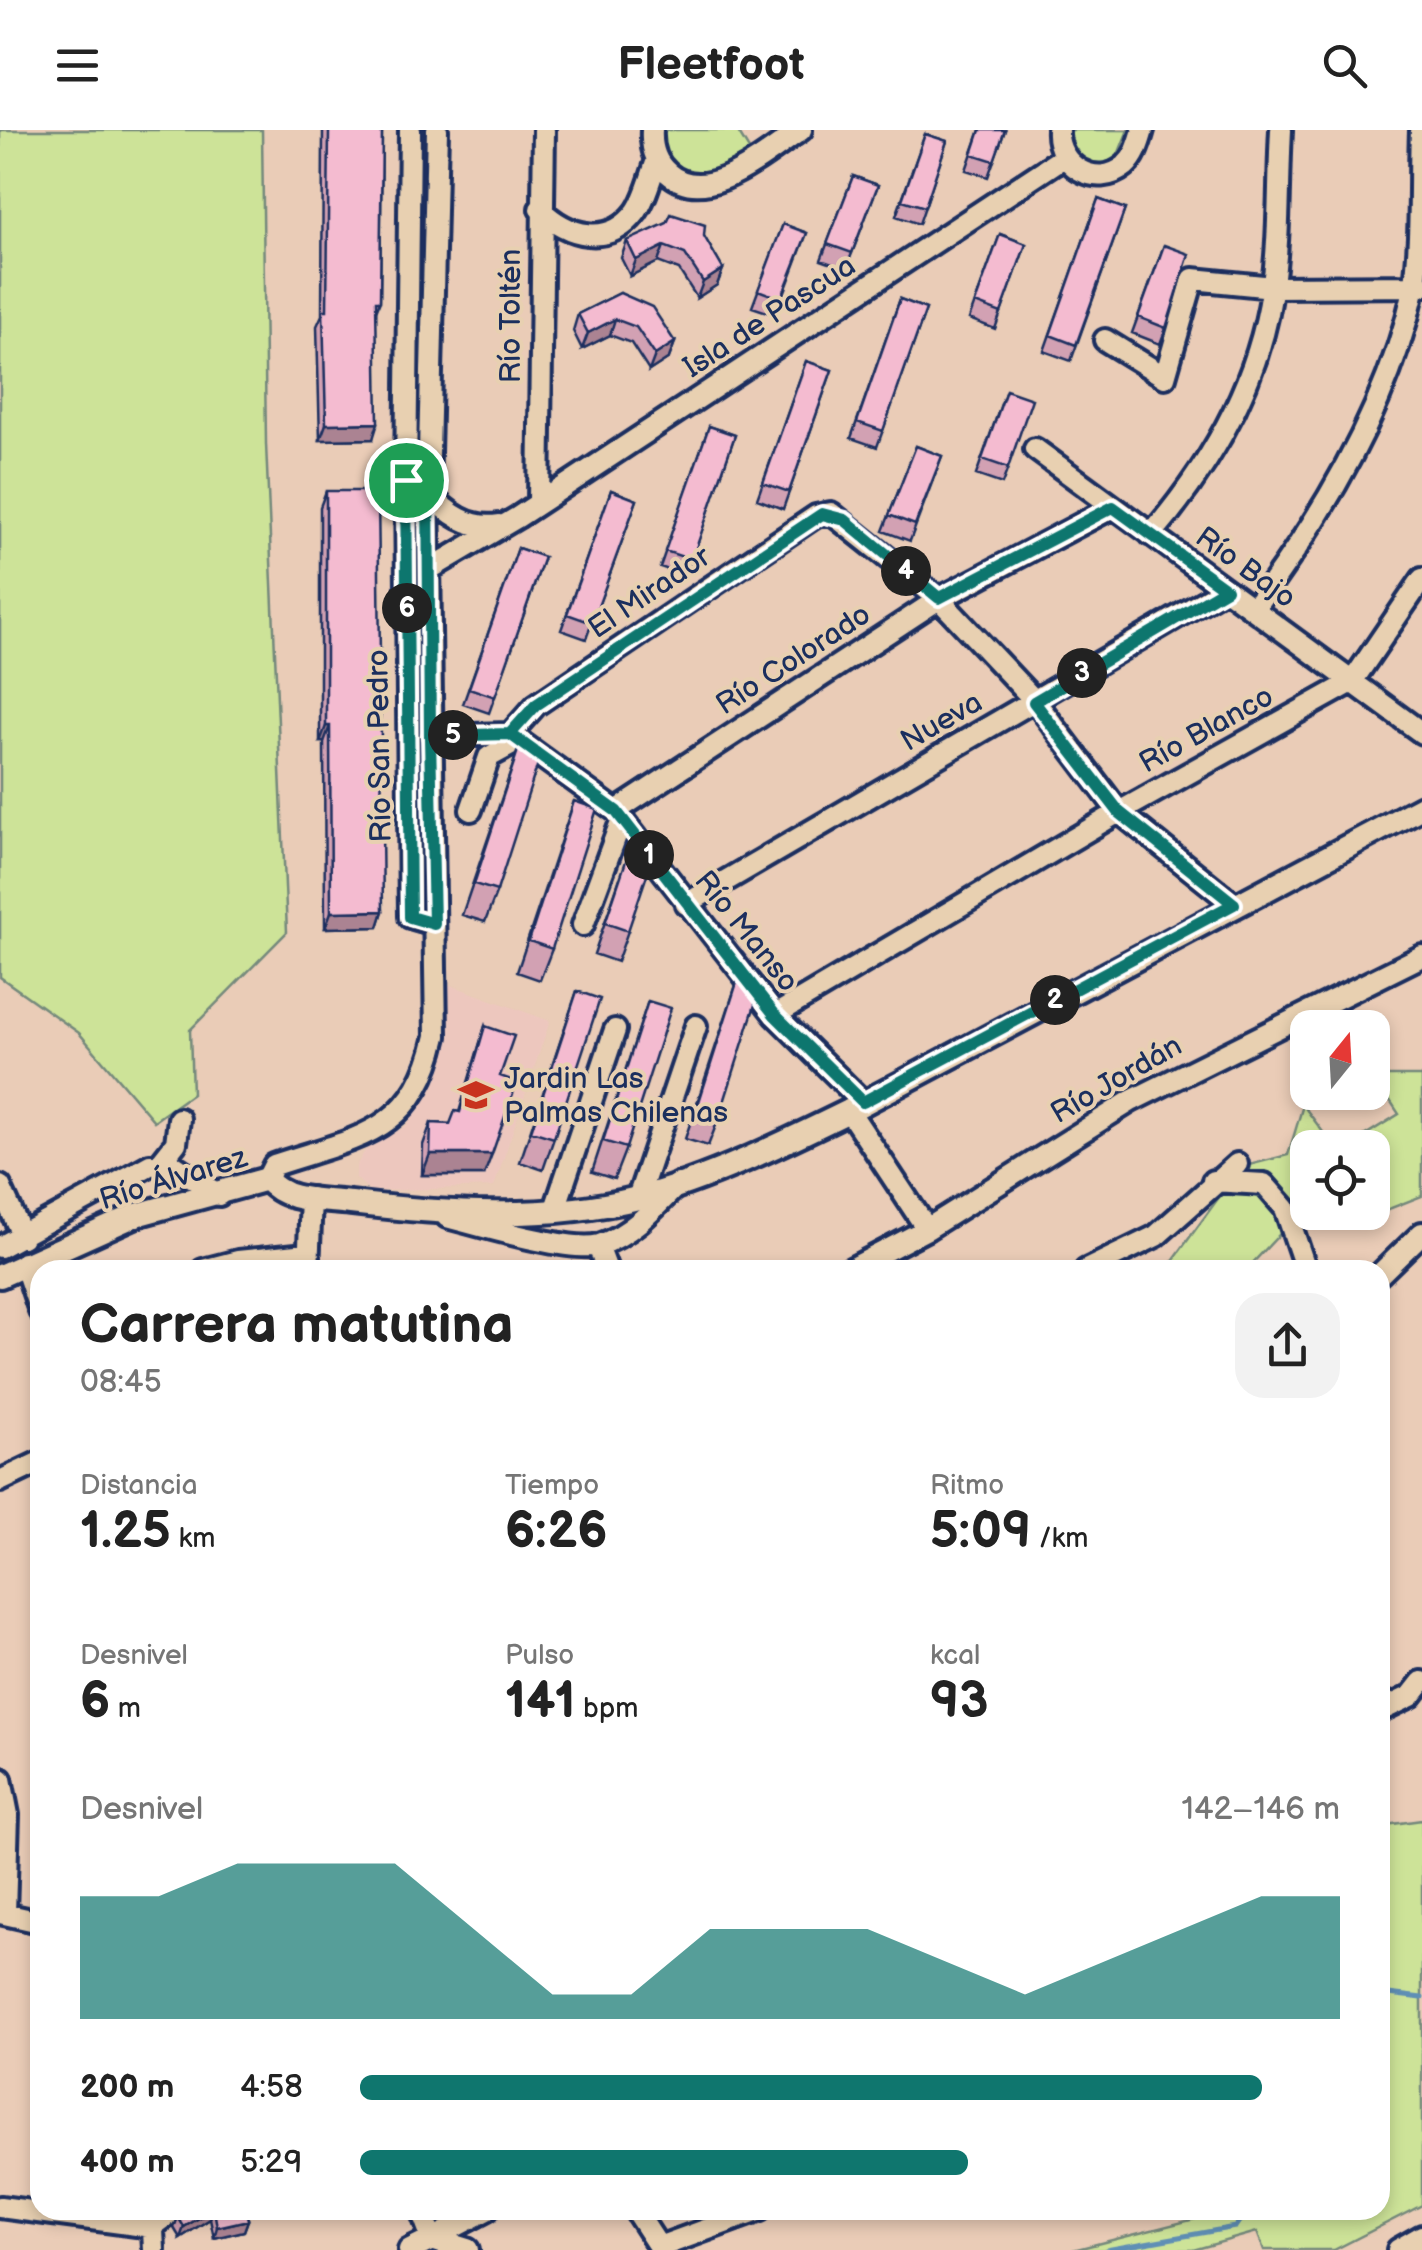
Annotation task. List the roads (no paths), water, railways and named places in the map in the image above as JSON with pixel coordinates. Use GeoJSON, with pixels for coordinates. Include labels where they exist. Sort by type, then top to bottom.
{"type":"FeatureCollection","features":[{"type":"Feature","properties":{"kind":"street","name":"Río San Pedro"},"geometry":{"type":"LineString","coordinates":[[410,130],[406,480],[410,917],[434,924]]}},
{"type":"Feature","properties":{"kind":"street","name":"Río San Pedro"},"geometry":{"type":"LineString","coordinates":[[267,1179],[274,1164],[364,1135],[398,1114],[427,1075],[436,1036],[428,487],[437,130]]}},
{"type":"Feature","properties":{"kind":"street","name":"Río Toltén"},"geometry":{"type":"LineString","coordinates":[[539,502],[544,130]]}},
{"type":"Feature","properties":{"kind":"street"},"geometry":{"type":"LineString","coordinates":[[540,209],[559,227],[582,236],[604,233],[624,224],[638,210],[657,160],[652,130]]}},
{"type":"Feature","properties":{"kind":"street"},"geometry":{"type":"LineString","coordinates":[[657,160],[682,183],[705,186],[801,130]]}},
{"type":"Feature","properties":{"kind":"street"},"geometry":{"type":"LineString","coordinates":[[1058,130],[1064,156],[1087,174],[1112,173],[1134,155],[1143,130]]}},
{"type":"Feature","properties":{"kind":"street"},"geometry":{"type":"LineString","coordinates":[[1151,535],[1189,488],[1231,418],[1259,346],[1272,287],[1280,130]]}},
{"type":"Feature","properties":{"kind":"street"},"geometry":{"type":"LineString","coordinates":[[1253,610],[1299,546],[1352,453],[1418,286],[1421,130]]}},
{"type":"Feature","properties":{"kind":"street","name":"Isla de Pascua"},"geometry":{"type":"LineString","coordinates":[[430,569],[506,524],[1064,156]]}},
{"type":"Feature","properties":{"kind":"street"},"geometry":{"type":"LineString","coordinates":[[1106,340],[1165,377],[1194,279],[1272,287],[1418,286]]}},
{"type":"Feature","properties":{"kind":"street","name":"Río Bajo"},"geometry":{"type":"LineString","coordinates":[[1034,448],[1422,734]]}},
{"type":"Feature","properties":{"kind":"street"},"geometry":{"type":"LineString","coordinates":[[406,480],[428,487],[461,520],[477,526],[506,524]]}},
{"type":"Feature","properties":{"kind":"street","name":"Río Colorado"},"geometry":{"type":"LineString","coordinates":[[619,815],[939,598],[1113,507]]}},
{"type":"Feature","properties":{"kind":"street","name":"El Mirador"},"geometry":{"type":"LineString","coordinates":[[471,810],[489,757],[515,737],[536,705],[816,516],[831,513],[939,598]]}},
{"type":"Feature","properties":{"kind":"street","name":"Río Blanco"},"geometry":{"type":"LineString","coordinates":[[775,1015],[1119,812],[1352,682],[1422,578]]}},
{"type":"Feature","properties":{"kind":"street","name":"Nueva"},"geometry":{"type":"LineString","coordinates":[[686,904],[1226,589]]}},
{"type":"Feature","properties":{"kind":"street"},"geometry":{"type":"LineString","coordinates":[[939,598],[1034,702],[1119,812],[1234,904]]}},
{"type":"Feature","properties":{"kind":"street"},"geometry":{"type":"LineString","coordinates":[[430,736],[515,737]]}},
{"type":"Feature","properties":{"kind":"street","name":"Río Manso"},"geometry":{"type":"LineString","coordinates":[[515,737],[619,815],[775,1015],[856,1107],[927,1228]]}},
{"type":"Feature","properties":{"kind":"street","name":"Río Álvarez"},"geometry":{"type":"LineString","coordinates":[[426,1212],[555,1209],[638,1198],[783,1143],[1422,807]]}},
{"type":"Feature","properties":{"kind":"street"},"geometry":{"type":"LineString","coordinates":[[583,925],[619,815]]}},
{"type":"Feature","properties":{"kind":"street","name":"Río Jordán"},"geometry":{"type":"LineString","coordinates":[[867,1260],[927,1228],[1131,1101],[1422,956]]}},
{"type":"Feature","properties":{"kind":"street"},"geometry":{"type":"LineString","coordinates":[[638,1198],[696,1026]]}},
{"type":"Feature","properties":{"kind":"street"},"geometry":{"type":"LineString","coordinates":[[555,1209],[615,1030]]}},
{"type":"Feature","properties":{"kind":"street"},"geometry":{"type":"LineString","coordinates":[[0,1247],[161,1162],[176,1143],[178,1119]]}},
{"type":"Feature","properties":{"kind":"street"},"geometry":{"type":"LineString","coordinates":[[161,1162],[186,1170],[219,1195]]}},
{"type":"Feature","properties":{"kind":"street"},"geometry":{"type":"LineString","coordinates":[[1107,1260],[1156,1236],[1237,1164]]}},
{"type":"Feature","properties":{"kind":"street","name":"Río Álvarez"},"geometry":{"type":"LineString","coordinates":[[33,1260],[136,1215],[267,1179],[286,1196],[426,1212],[522,1236],[598,1246],[650,1215],[681,1181]]}},
{"type":"Feature","properties":{"kind":"street"},"geometry":{"type":"LineString","coordinates":[[1213,1182],[1264,1184],[1286,1208],[1303,1260]]}},
{"type":"Feature","properties":{"kind":"street"},"geometry":{"type":"LineString","coordinates":[[0,1186],[23,1237]]}},
{"type":"Feature","properties":{"kind":"street"},"geometry":{"type":"LineString","coordinates":[[307,1260],[311,1198]]}},
{"type":"Feature","properties":{"kind":"street"},"geometry":{"type":"LineString","coordinates":[[1390,1264],[1422,1234]]}},
{"type":"Feature","properties":{"kind":"street"},"geometry":{"type":"LineString","coordinates":[[598,1246],[604,1260]]}},
{"type":"Feature","properties":{"kind":"street","name":"Río Álvarez"},"geometry":{"type":"LineString","coordinates":[[0,1276],[30,1261]]}},
{"type":"Feature","properties":{"kind":"street"},"geometry":{"type":"LineString","coordinates":[[24,1264],[30,1282]]}},
{"type":"Feature","properties":{"kind":"street"},"geometry":{"type":"LineString","coordinates":[[0,1481],[30,1467]]}},
{"type":"Feature","properties":{"kind":"street"},"geometry":{"type":"LineString","coordinates":[[1390,1706],[1411,1696],[1422,1682]]}},
{"type":"Feature","properties":{"kind":"street"},"geometry":{"type":"LineString","coordinates":[[1,1779],[8,1815],[2,1913],[30,1920]]}},
{"type":"Feature","properties":{"kind":"street"},"geometry":{"type":"LineString","coordinates":[[0,2207],[30,2209]]}},
{"type":"Feature","properties":{"kind":"street"},"geometry":{"type":"LineString","coordinates":[[152,2220],[154,2250]]}},
{"type":"Feature","properties":{"kind":"street"},"geometry":{"type":"LineString","coordinates":[[425,2220],[432,2239]]}},
{"type":"Feature","properties":{"kind":"street"},"geometry":{"type":"LineString","coordinates":[[410,2250],[468,2220]]}},
{"type":"Feature","properties":{"kind":"street"},"geometry":{"type":"LineString","coordinates":[[642,2220],[659,2247],[733,2220]]}},
{"type":"Feature","properties":{"kind":"street"},"geometry":{"type":"LineString","coordinates":[[1398,2250],[1422,2237]]}},
{"type":"Feature","properties":{"kind":"street"},"geometry":{"type":"LineString","coordinates":[[432,2239],[467,2250]]}},
{"type":"Feature","properties":{"kind":"waterway"},"geometry":{"type":"LineString","coordinates":[[1390,1994],[1422,1998]]}},
{"type":"Feature","properties":{"kind":"waterway"},"geometry":{"type":"LineString","coordinates":[[1106,2250],[1235,2227],[1240,2220]]}},
{"type":"Feature","properties":{"kind":"place","name":"Jardin Las Palmas Chilenas"},"geometry":{"type":"Point","coordinates":[476,1095]}}]}
